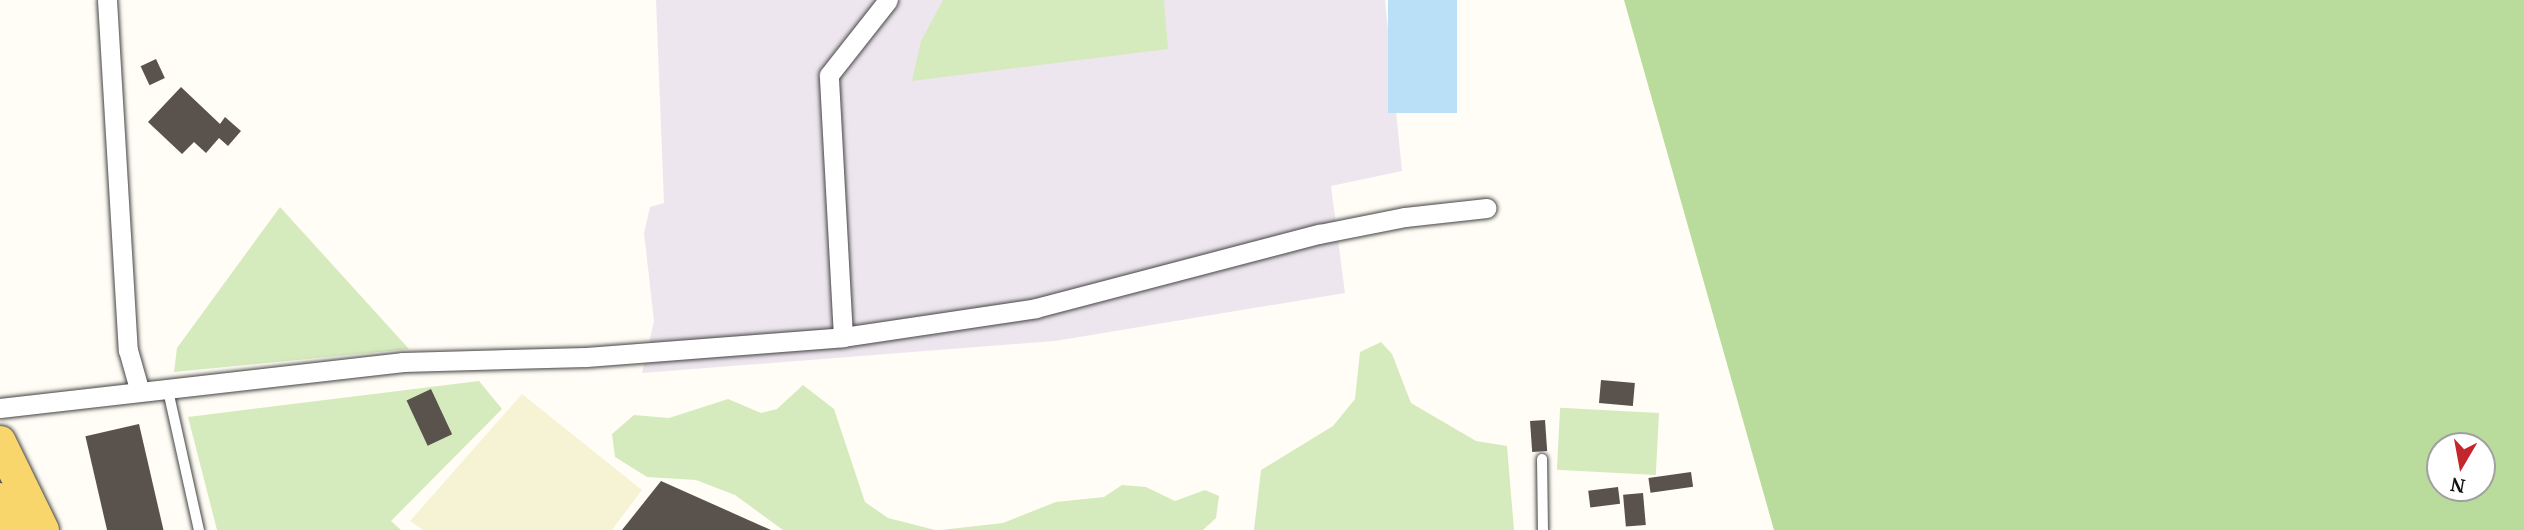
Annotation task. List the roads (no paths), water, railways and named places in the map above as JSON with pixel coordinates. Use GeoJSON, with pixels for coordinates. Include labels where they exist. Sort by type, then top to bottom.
{"type":"FeatureCollection","features":[{"type":"Feature","properties":{"kind":"main road"},"geometry":{"type":"LineString","coordinates":[[0,442],[43,530]]}},
{"type":"Feature","properties":{"kind":"main road"},"geometry":{"type":"LineString","coordinates":[[0,499],[17,530]]}},
{"type":"Feature","properties":{"kind":"street"},"geometry":{"type":"LineString","coordinates":[[107,0],[128,350],[139,389]]}},
{"type":"Feature","properties":{"kind":"street"},"geometry":{"type":"LineString","coordinates":[[843,337],[830,75],[888,0]]}},
{"type":"Feature","properties":{"kind":"street"},"geometry":{"type":"LineString","coordinates":[[0,408],[139,389],[402,362],[586,357],[843,337],[1036,308],[1319,234],[1405,217],[1487,208]]}},
{"type":"Feature","properties":{"kind":"lane"},"geometry":{"type":"LineString","coordinates":[[166,386],[199,530]]}},
{"type":"Feature","properties":{"kind":"lane"},"geometry":{"type":"LineString","coordinates":[[1542,459],[1543,530]]}},
{"type":"Feature","properties":{"kind":"water"},"geometry":{"type":"Polygon","coordinates":[[[1388,0],[1457,0],[1457,113],[1388,113],[1388,0]]]}}]}
